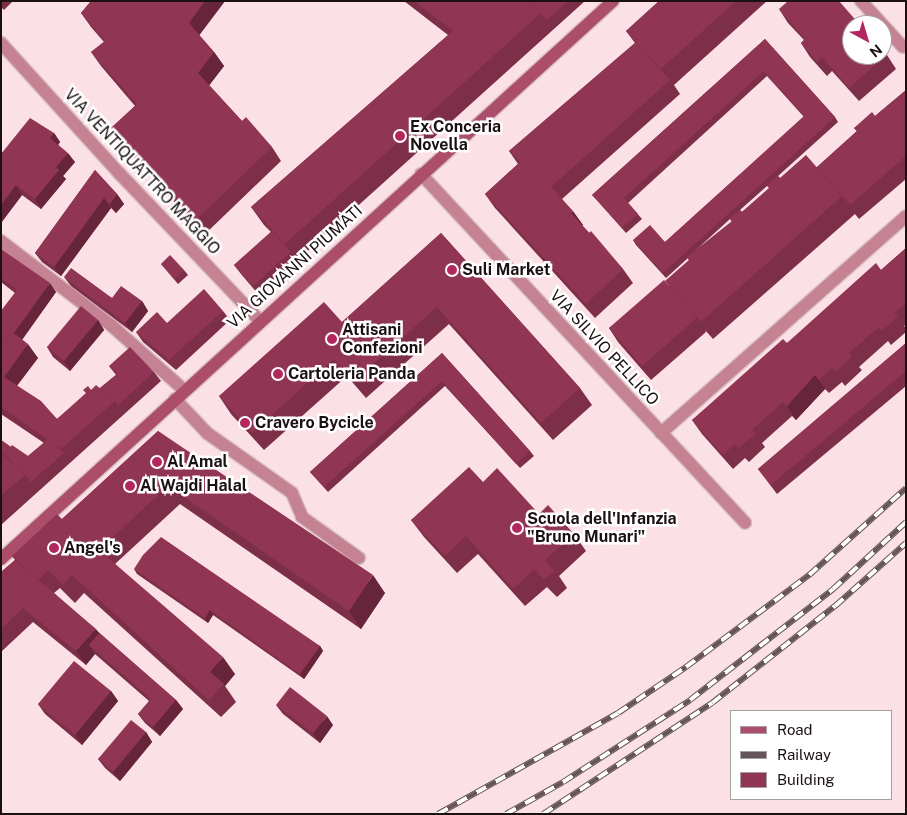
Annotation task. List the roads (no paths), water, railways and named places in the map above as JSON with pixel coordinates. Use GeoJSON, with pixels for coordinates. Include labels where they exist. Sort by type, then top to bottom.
{"type":"FeatureCollection","features":[{"type":"Feature","properties":{"kind":"street","name":"VIA GIOVANNI PIUMATI"},"geometry":{"type":"LineString","coordinates":[[1,559],[179,394],[613,1]]}},
{"type":"Feature","properties":{"kind":"street"},"geometry":{"type":"LineString","coordinates":[[862,1],[905,48]]}},
{"type":"Feature","properties":{"kind":"street","name":"VIA VENTIQUATTRO MAGGIO"},"geometry":{"type":"LineString","coordinates":[[1,43],[119,173],[260,321]]}},
{"type":"Feature","properties":{"kind":"street","name":"VIA SILVIO PELLICO"},"geometry":{"type":"LineString","coordinates":[[421,174],[744,523]]}},
{"type":"Feature","properties":{"kind":"street"},"geometry":{"type":"LineString","coordinates":[[661,433],[906,216]]}},
{"type":"Feature","properties":{"kind":"street"},"geometry":{"type":"LineString","coordinates":[[1,241],[112,326],[179,394],[207,433],[292,493],[302,517],[359,558]]}},
{"type":"Feature","properties":{"kind":"railway"},"geometry":{"type":"LineString","coordinates":[[438,814],[618,713],[686,667],[809,575],[906,488]]}},
{"type":"Feature","properties":{"kind":"railway"},"geometry":{"type":"LineString","coordinates":[[506,814],[563,782],[690,700],[833,589],[906,522]]}},
{"type":"Feature","properties":{"kind":"railway"},"geometry":{"type":"LineString","coordinates":[[543,814],[712,703],[835,606],[906,543]]}},
{"type":"Feature","properties":{"kind":"place","name":"Ex Conceria Novella"},"geometry":{"type":"Point","coordinates":[400,136]}},
{"type":"Feature","properties":{"kind":"place","name":"Suli Market"},"geometry":{"type":"Point","coordinates":[452,270]}},
{"type":"Feature","properties":{"kind":"place","name":"Attisani Confezioni"},"geometry":{"type":"Point","coordinates":[332,339]}},
{"type":"Feature","properties":{"kind":"place","name":"Cartoleria Panda"},"geometry":{"type":"Point","coordinates":[278,374]}},
{"type":"Feature","properties":{"kind":"place","name":"Cravero Bycicle"},"geometry":{"type":"Point","coordinates":[245,423]}},
{"type":"Feature","properties":{"kind":"place","name":"Al Amal"},"geometry":{"type":"Point","coordinates":[157,462]}},
{"type":"Feature","properties":{"kind":"place","name":"Al Wajdi Halal"},"geometry":{"type":"Point","coordinates":[130,486]}},
{"type":"Feature","properties":{"kind":"place","name":"Scuola dell'Infanzia \"Bruno Munari\""},"geometry":{"type":"Point","coordinates":[517,528]}},
{"type":"Feature","properties":{"kind":"place","name":"Angel's"},"geometry":{"type":"Point","coordinates":[54,548]}}]}
